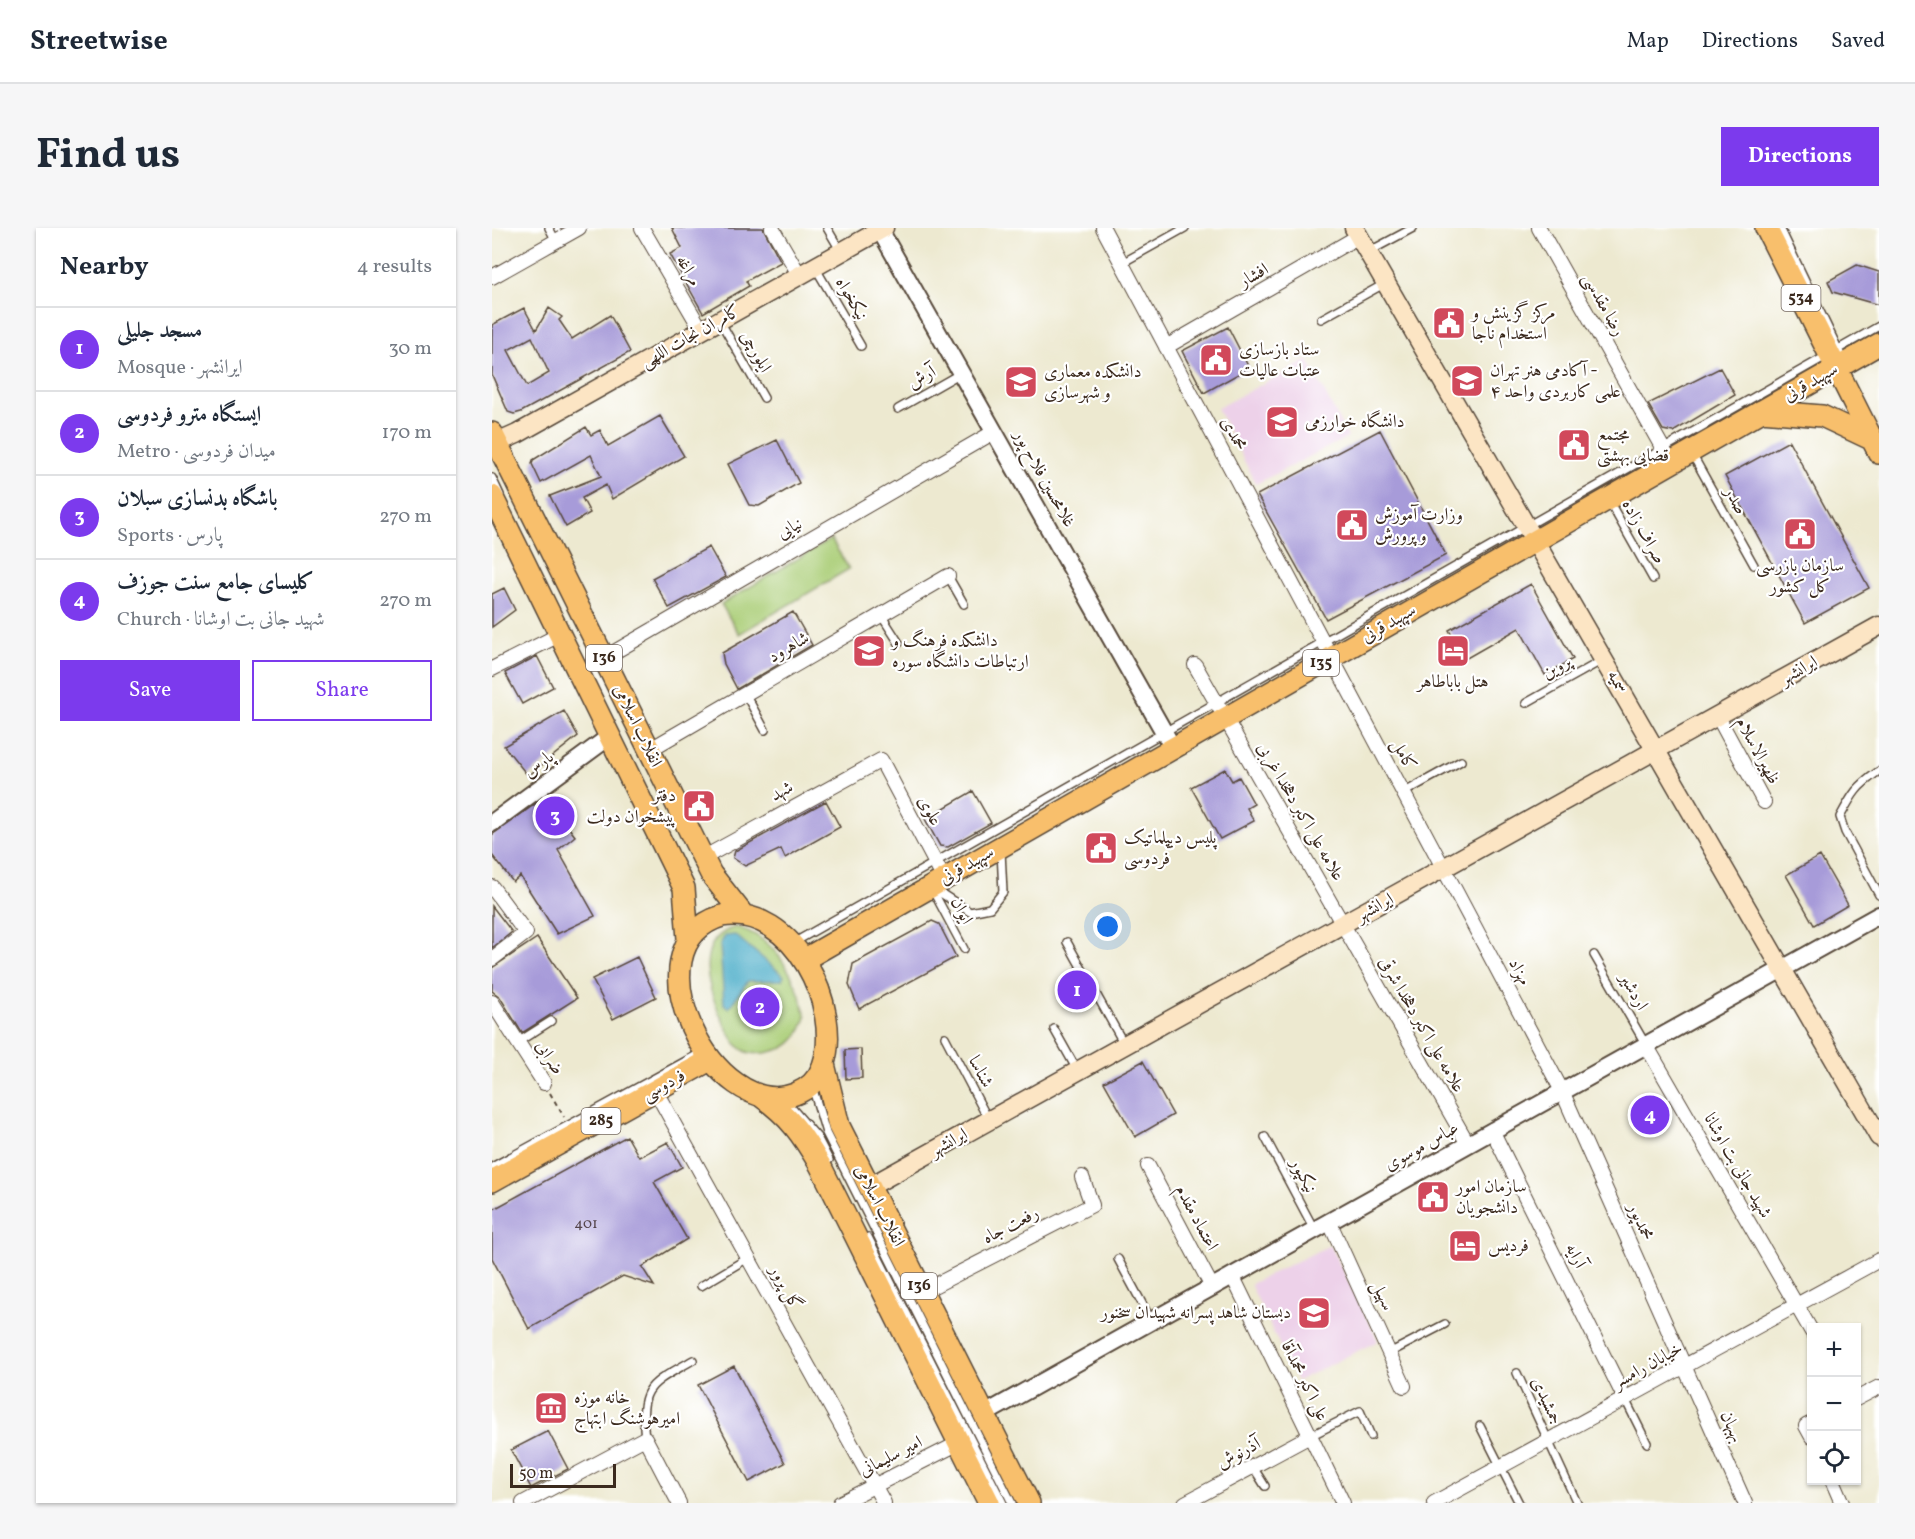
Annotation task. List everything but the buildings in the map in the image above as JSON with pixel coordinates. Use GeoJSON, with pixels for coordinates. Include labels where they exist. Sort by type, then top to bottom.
{"type":"FeatureCollection","features":[{"type":"Feature","properties":{"kind":"main road","name":"534"},"geometry":{"type":"LineString","coordinates":[[1766,228],[1840,361],[1876,446]]}},
{"type":"Feature","properties":{"kind":"main road","name":"کامران نجات اللهی"},"geometry":{"type":"LineString","coordinates":[[494,440],[517,434],[882,229]]}},
{"type":"Feature","properties":{"kind":"main road","name":"سمیه"},"geometry":{"type":"LineString","coordinates":[[1357,232],[1879,1137]]}},
{"type":"Feature","properties":{"kind":"main road","name":"سپهبد قرنی"},"geometry":{"type":"LineString","coordinates":[[798,951],[937,876],[1000,847],[1168,740],[1327,649],[1531,533],[1608,499],[1667,455],[1691,452],[1840,361],[1879,344]]}},
{"type":"Feature","properties":{"kind":"main road"},"geometry":{"type":"LineString","coordinates":[[1761,411],[1822,416],[1876,446]]}},
{"type":"Feature","properties":{"kind":"main road","name":"انقلاب اسلامی"},"geometry":{"type":"LineString","coordinates":[[494,440],[649,750],[696,871],[688,939]]}},
{"type":"Feature","properties":{"kind":"main road","name":"انقلاب اسلامی"},"geometry":{"type":"LineString","coordinates":[[492,496],[609,737],[696,871],[744,916]]}},
{"type":"Feature","properties":{"kind":"main road","name":"ایرانشهر"},"geometry":{"type":"LineString","coordinates":[[869,1187],[1657,752],[1879,626]]}},
{"type":"Feature","properties":{"kind":"main road"},"geometry":{"type":"LineString","coordinates":[[726,915],[744,916],[768,927],[798,951],[815,977],[824,1010],[827,1043],[824,1064],[812,1084],[800,1092],[783,1097],[755,1093],[730,1079],[707,1055],[693,1029],[681,992],[680,964],[688,939],[699,926],[713,918],[726,915]]}},
{"type":"Feature","properties":{"kind":"main road","name":"فردوسی"},"geometry":{"type":"LineString","coordinates":[[492,1181],[656,1090],[707,1055]]}},
{"type":"Feature","properties":{"kind":"main road","name":"انقلاب اسلامی"},"geometry":{"type":"LineString","coordinates":[[824,1064],[839,1126],[1029,1503]]}},
{"type":"Feature","properties":{"kind":"main road","name":"انقلاب اسلامی"},"geometry":{"type":"LineString","coordinates":[[755,1093],[784,1113],[802,1133],[989,1503]]}},
{"type":"Feature","properties":{"kind":"street"},"geometry":{"type":"LineString","coordinates":[[492,277],[579,228]]}},
{"type":"Feature","properties":{"kind":"street","name":"مراغه"},"geometry":{"type":"LineString","coordinates":[[642,228],[702,331]]}},
{"type":"Feature","properties":{"kind":"street"},"geometry":{"type":"LineString","coordinates":[[772,228],[807,272]]}},
{"type":"Feature","properties":{"kind":"street","name":"محمدی"},"geometry":{"type":"LineString","coordinates":[[1103,228],[1327,649]]}},
{"type":"Feature","properties":{"kind":"street","name":"رضا مقدسی"},"geometry":{"type":"LineString","coordinates":[[1539,228],[1667,455]]}},
{"type":"Feature","properties":{"kind":"street","name":"غلامحسین فلاح‌ پور"},"geometry":{"type":"LineString","coordinates":[[882,229],[1168,740]]}},
{"type":"Feature","properties":{"kind":"street","name":"افشار"},"geometry":{"type":"LineString","coordinates":[[1166,347],[1357,232]]}},
{"type":"Feature","properties":{"kind":"street","name":"نیایی"},"geometry":{"type":"LineString","coordinates":[[604,658],[994,432]]}},
{"type":"Feature","properties":{"kind":"street","name":"شاهرود"},"geometry":{"type":"LineString","coordinates":[[649,750],[948,576]]}},
{"type":"Feature","properties":{"kind":"street"},"geometry":{"type":"LineString","coordinates":[[492,669],[559,635]]}},
{"type":"Feature","properties":{"kind":"street","name":"کامل"},"geometry":{"type":"LineString","coordinates":[[1327,649],[1444,870]]}},
{"type":"Feature","properties":{"kind":"street","name":"علامه علی اکبر دهخدا غربی"},"geometry":{"type":"LineString","coordinates":[[1195,665],[1344,925]]}},
{"type":"Feature","properties":{"kind":"street","name":"ظهیرالاسلام"},"geometry":{"type":"LineString","coordinates":[[1718,717],[1764,802]]}},
{"type":"Feature","properties":{"kind":"street","name":"پارس"},"geometry":{"type":"LineString","coordinates":[[492,824],[609,737]]}},
{"type":"Feature","properties":{"kind":"street","name":"شهد"},"geometry":{"type":"LineString","coordinates":[[696,871],[881,760]]}},
{"type":"Feature","properties":{"kind":"street","name":"علوی"},"geometry":{"type":"LineString","coordinates":[[881,760],[937,876]]}},
{"type":"Feature","properties":{"kind":"street","name":"مهزاد"},"geometry":{"type":"LineString","coordinates":[[1444,870],[1562,1091]]}},
{"type":"Feature","properties":{"kind":"street"},"geometry":{"type":"LineString","coordinates":[[492,887],[526,933],[492,959]]}},
{"type":"Feature","properties":{"kind":"street","name":"عباس موسوی"},"geometry":{"type":"LineString","coordinates":[[984,1415],[1879,915]]}},
{"type":"Feature","properties":{"kind":"street","name":"علامه علی اکبر دهخدا شرقی"},"geometry":{"type":"LineString","coordinates":[[1344,925],[1468,1144]]}},
{"type":"Feature","properties":{"kind":"street","name":"ضرابی"},"geometry":{"type":"LineString","coordinates":[[492,1002],[544,1083]]}},
{"type":"Feature","properties":{"kind":"street","name":"شهید جانی بت اوشانا"},"geometry":{"type":"LineString","coordinates":[[1646,1045],[1796,1305]]}},
{"type":"Feature","properties":{"kind":"street","name":"گل پرور"},"geometry":{"type":"LineString","coordinates":[[656,1090],[884,1503]]}},
{"type":"Feature","properties":{"kind":"street","name":"محمدپور"},"geometry":{"type":"LineString","coordinates":[[1562,1091],[1684,1366]]}},
{"type":"Feature","properties":{"kind":"street","name":"آرایه"},"geometry":{"type":"LineString","coordinates":[[1492,1130],[1625,1399]]}},
{"type":"Feature","properties":{"kind":"street","name":"اعتماد مقدم"},"geometry":{"type":"LineString","coordinates":[[1148,1166],[1212,1287]]}},
{"type":"Feature","properties":{"kind":"street","name":"رفعت جاه"},"geometry":{"type":"LineString","coordinates":[[922,1292],[1092,1204],[1082,1177]]}},
{"type":"Feature","properties":{"kind":"street","name":"سهیل"},"geometry":{"type":"LineString","coordinates":[[1321,1225],[1404,1386]]}},
{"type":"Feature","properties":{"kind":"street","name":"خیابان رامسر"},"geometry":{"type":"LineString","coordinates":[[1434,1503],[1453,1498],[1501,1466],[1879,1260]]}},
{"type":"Feature","properties":{"kind":"street","name":"علی اکبر محمدآقا"},"geometry":{"type":"LineString","coordinates":[[1232,1275],[1342,1503]]}},
{"type":"Feature","properties":{"kind":"street"},"geometry":{"type":"LineString","coordinates":[[1796,1305],[1807,1324]]}},
{"type":"Feature","properties":{"kind":"street","name":"بهبهان"},"geometry":{"type":"LineString","coordinates":[[1684,1366],[1745,1503]]}},
{"type":"Feature","properties":{"kind":"street"},"geometry":{"type":"LineString","coordinates":[[1861,1397],[1879,1387]]}},
{"type":"Feature","properties":{"kind":"street","name":"آذرنوش"},"geometry":{"type":"LineString","coordinates":[[1185,1503],[1310,1436]]}},
{"type":"Feature","properties":{"kind":"street"},"geometry":{"type":"LineString","coordinates":[[523,1503],[645,1438],[679,1503]]}},
{"type":"Feature","properties":{"kind":"street","name":"امیر سلیمانی"},"geometry":{"type":"LineString","coordinates":[[840,1503],[959,1443]]}},
{"type":"Feature","properties":{"kind":"street"},"geometry":{"type":"LineString","coordinates":[[1834,1485],[1842,1503]]}},
{"type":"Feature","properties":{"kind":"lane"},"geometry":{"type":"LineString","coordinates":[[549,228],[556,241]]}},
{"type":"Feature","properties":{"kind":"lane"},"geometry":{"type":"LineString","coordinates":[[827,228],[842,252]]}},
{"type":"Feature","properties":{"kind":"lane"},"geometry":{"type":"LineString","coordinates":[[1122,263],[1185,228]]}},
{"type":"Feature","properties":{"kind":"lane"},"geometry":{"type":"LineString","coordinates":[[1368,252],[1413,228]]}},
{"type":"Feature","properties":{"kind":"lane"},"geometry":{"type":"LineString","coordinates":[[1780,228],[1840,361]]}},
{"type":"Feature","properties":{"kind":"lane","name":"نیکخواه"},"geometry":{"type":"LineString","coordinates":[[807,272],[861,346]]}},
{"type":"Feature","properties":{"kind":"lane"},"geometry":{"type":"LineString","coordinates":[[1321,320],[1386,283]]}},
{"type":"Feature","properties":{"kind":"lane","name":"ایلورچی"},"geometry":{"type":"LineString","coordinates":[[720,321],[764,398]]}},
{"type":"Feature","properties":{"kind":"lane"},"geometry":{"type":"LineString","coordinates":[[1531,533],[1667,455],[1840,361],[1879,326]]}},
{"type":"Feature","properties":{"kind":"lane","name":"آرش"},"geometry":{"type":"LineString","coordinates":[[898,409],[961,373]]}},
{"type":"Feature","properties":{"kind":"lane"},"geometry":{"type":"LineString","coordinates":[[494,440],[500,473]]}},
{"type":"Feature","properties":{"kind":"lane","name":"صدر"},"geometry":{"type":"LineString","coordinates":[[1691,452],[1754,565]]}},
{"type":"Feature","properties":{"kind":"lane"},"geometry":{"type":"LineString","coordinates":[[492,478],[660,818]]}},
{"type":"Feature","properties":{"kind":"lane","name":"صراف زاده"},"geometry":{"type":"LineString","coordinates":[[1608,499],[1653,579]]}},
{"type":"Feature","properties":{"kind":"lane"},"geometry":{"type":"LineString","coordinates":[[948,576],[964,604]]}},
{"type":"Feature","properties":{"kind":"lane"},"geometry":{"type":"LineString","coordinates":[[881,615],[898,643]]}},
{"type":"Feature","properties":{"kind":"lane","name":"پروین"},"geometry":{"type":"LineString","coordinates":[[1526,703],[1604,659]]}},
{"type":"Feature","properties":{"kind":"lane"},"geometry":{"type":"LineString","coordinates":[[746,695],[765,730]]}},
{"type":"Feature","properties":{"kind":"lane"},"geometry":{"type":"LineString","coordinates":[[1000,847],[1004,892],[990,908],[970,912],[937,876],[1168,740]]}},
{"type":"Feature","properties":{"kind":"lane"},"geometry":{"type":"LineString","coordinates":[[1403,793],[1461,761]]}},
{"type":"Feature","properties":{"kind":"lane"},"geometry":{"type":"LineString","coordinates":[[1879,771],[1854,789],[1849,804],[1840,817],[1845,832],[1879,895]]}},
{"type":"Feature","properties":{"kind":"lane","name":"ایوان"},"geometry":{"type":"LineString","coordinates":[[937,876],[964,949]]}},
{"type":"Feature","properties":{"kind":"lane"},"geometry":{"type":"LineString","coordinates":[[1067,942],[1125,1046]]}},
{"type":"Feature","properties":{"kind":"lane","name":"اردشیر"},"geometry":{"type":"LineString","coordinates":[[1594,955],[1646,1045]]}},
{"type":"Feature","properties":{"kind":"lane"},"geometry":{"type":"LineString","coordinates":[[518,1042],[551,1021]]}},
{"type":"Feature","properties":{"kind":"lane"},"geometry":{"type":"LineString","coordinates":[[1054,1029],[1078,1072]]}},
{"type":"Feature","properties":{"kind":"lane","name":"شناسا"},"geometry":{"type":"LineString","coordinates":[[945,1037],[989,1121]]}},
{"type":"Feature","properties":{"kind":"lane","name":"فردوسی"},"geometry":{"type":"LineString","coordinates":[[492,1167],[707,1055]]}},
{"type":"Feature","properties":{"kind":"lane"},"geometry":{"type":"LineString","coordinates":[[812,1084],[826,1133],[1012,1503]]}},
{"type":"Feature","properties":{"kind":"lane"},"geometry":{"type":"LineString","coordinates":[[783,1097],[817,1137],[833,1169]]}},
{"type":"Feature","properties":{"kind":"lane","name":"نیکپور"},"geometry":{"type":"LineString","coordinates":[[1265,1137],[1321,1225]]}},
{"type":"Feature","properties":{"kind":"lane"},"geometry":{"type":"LineString","coordinates":[[865,1231],[1002,1503]]}},
{"type":"Feature","properties":{"kind":"lane"},"geometry":{"type":"LineString","coordinates":[[701,1286],[748,1258]]}},
{"type":"Feature","properties":{"kind":"lane"},"geometry":{"type":"LineString","coordinates":[[1118,1259],[1151,1320]]}},
{"type":"Feature","properties":{"kind":"lane"},"geometry":{"type":"LineString","coordinates":[[1389,1353],[1445,1324]]}},
{"type":"Feature","properties":{"kind":"lane"},"geometry":{"type":"LineString","coordinates":[[645,1438],[642,1408],[646,1396],[657,1381],[693,1360]]}},
{"type":"Feature","properties":{"kind":"lane","name":"جمشیدی"},"geometry":{"type":"LineString","coordinates":[[1517,1373],[1577,1503]]}},
{"type":"Feature","properties":{"kind":"lane"},"geometry":{"type":"LineString","coordinates":[[1625,1399],[1647,1443]]}},
{"type":"Feature","properties":{"kind":"lane"},"geometry":{"type":"LineString","coordinates":[[1310,1436],[1360,1411],[1371,1436]]}},
{"type":"Feature","properties":{"kind":"lane"},"geometry":{"type":"LineString","coordinates":[[1480,1426],[1519,1503]]}},
{"type":"Feature","properties":{"kind":"lane"},"geometry":{"type":"LineString","coordinates":[[1253,1467],[1265,1486]]}},
{"type":"Feature","properties":{"kind":"path","name":"ضرابی"},"geometry":{"type":"LineString","coordinates":[[544,1083],[569,1125]]}},
{"type":"Feature","properties":{"kind":"shaded area","name":"دانشگاه خوارزمی"},"geometry":{"type":"Polygon","coordinates":[[[1308,360],[1348,437],[1256,484],[1217,408],[1308,360]]]}},
{"type":"Feature","properties":{"kind":"shaded area","name":"دبستان شاهد پسرانه شهیدان سخنور"},"geometry":{"type":"Polygon","coordinates":[[[1330,1245],[1378,1341],[1297,1381],[1250,1284],[1330,1245]]]}},
{"type":"Feature","properties":{"kind":"green space"},"geometry":{"type":"Polygon","coordinates":[[[831,539],[849,569],[739,634],[721,604],[831,539]]]}},
{"type":"Feature","properties":{"kind":"green space"},"geometry":{"type":"Polygon","coordinates":[[[736,927],[750,932],[774,950],[791,975],[806,1017],[799,1033],[783,1048],[761,1054],[749,1053],[741,1049],[731,1036],[719,1012],[709,984],[707,969],[708,956],[713,943],[722,934],[736,927]],[[725,936],[748,981],[781,980],[725,936]]]}},
{"type":"Feature","properties":{"kind":"water"},"geometry":{"type":"Polygon","coordinates":[[[735,935],[784,976],[782,980],[748,981],[729,1008],[724,1004],[720,944],[725,936],[735,935]]]}},
{"type":"Feature","properties":{"kind":"place","name":"مرکز گزینش و استخدام ناجا"},"geometry":{"type":"Point","coordinates":[1449,323]}},
{"type":"Feature","properties":{"kind":"place","name":"ستاد بازسازی عتبات عالیات"},"geometry":{"type":"Point","coordinates":[1216,360]}},
{"type":"Feature","properties":{"kind":"place","name":"آکادمی هنر تهران - علمی کاربردی واحد ۴"},"geometry":{"type":"Point","coordinates":[1467,381]}},
{"type":"Feature","properties":{"kind":"place","name":"دانشکده معماری و شهرسازی"},"geometry":{"type":"Point","coordinates":[1021,382]}},
{"type":"Feature","properties":{"kind":"place","name":"دانشگاه خوارزمی"},"geometry":{"type":"Point","coordinates":[1282,422]}},
{"type":"Feature","properties":{"kind":"place","name":"مجتمع قضایی بهشتی"},"geometry":{"type":"Point","coordinates":[1574,445]}},
{"type":"Feature","properties":{"kind":"place","name":"وزارت آموزش و پرورش"},"geometry":{"type":"Point","coordinates":[1352,525]}},
{"type":"Feature","properties":{"kind":"place","name":"سازمان بازرسی کل کشور"},"geometry":{"type":"Point","coordinates":[1800,534]}},
{"type":"Feature","properties":{"kind":"place","name":"دانشکده فرهنگ و ارتباطات دانشگاه سوره"},"geometry":{"type":"Point","coordinates":[869,651]}},
{"type":"Feature","properties":{"kind":"place","name":"هتل باباطاهر"},"geometry":{"type":"Point","coordinates":[1453,651]}},
{"type":"Feature","properties":{"kind":"place","name":"دفتر پیشخوان دولت"},"geometry":{"type":"Point","coordinates":[699,806]}},
{"type":"Feature","properties":{"kind":"place","name":"باشگاه بدنسازی سبلان"},"geometry":{"type":"Point","coordinates":[555,816]}},
{"type":"Feature","properties":{"kind":"place","name":"پلیس دیپلماتیک فردوسی"},"geometry":{"type":"Point","coordinates":[1101,848]}},
{"type":"Feature","properties":{"kind":"place","name":"مسجد جلیلی"},"geometry":{"type":"Point","coordinates":[1077,990]}},
{"type":"Feature","properties":{"kind":"place","name":"ایستگاه مترو فردوسی"},"geometry":{"type":"Point","coordinates":[760,1007]}},
{"type":"Feature","properties":{"kind":"place","name":"کلیسای جامع سنت جوزف"},"geometry":{"type":"Point","coordinates":[1650,1115]}},
{"type":"Feature","properties":{"kind":"place","name":"سازمان امور دانشجویان"},"geometry":{"type":"Point","coordinates":[1433,1197]}},
{"type":"Feature","properties":{"kind":"place","name":"فردیس"},"geometry":{"type":"Point","coordinates":[1465,1246]}},
{"type":"Feature","properties":{"kind":"place","name":"دبستان شاهد پسرانه شهیدان سخنور"},"geometry":{"type":"Point","coordinates":[1314,1313]}},
{"type":"Feature","properties":{"kind":"place","name":"خانه موزه امیرهوشنگ ابتهاج"},"geometry":{"type":"Point","coordinates":[551,1408]}}]}
